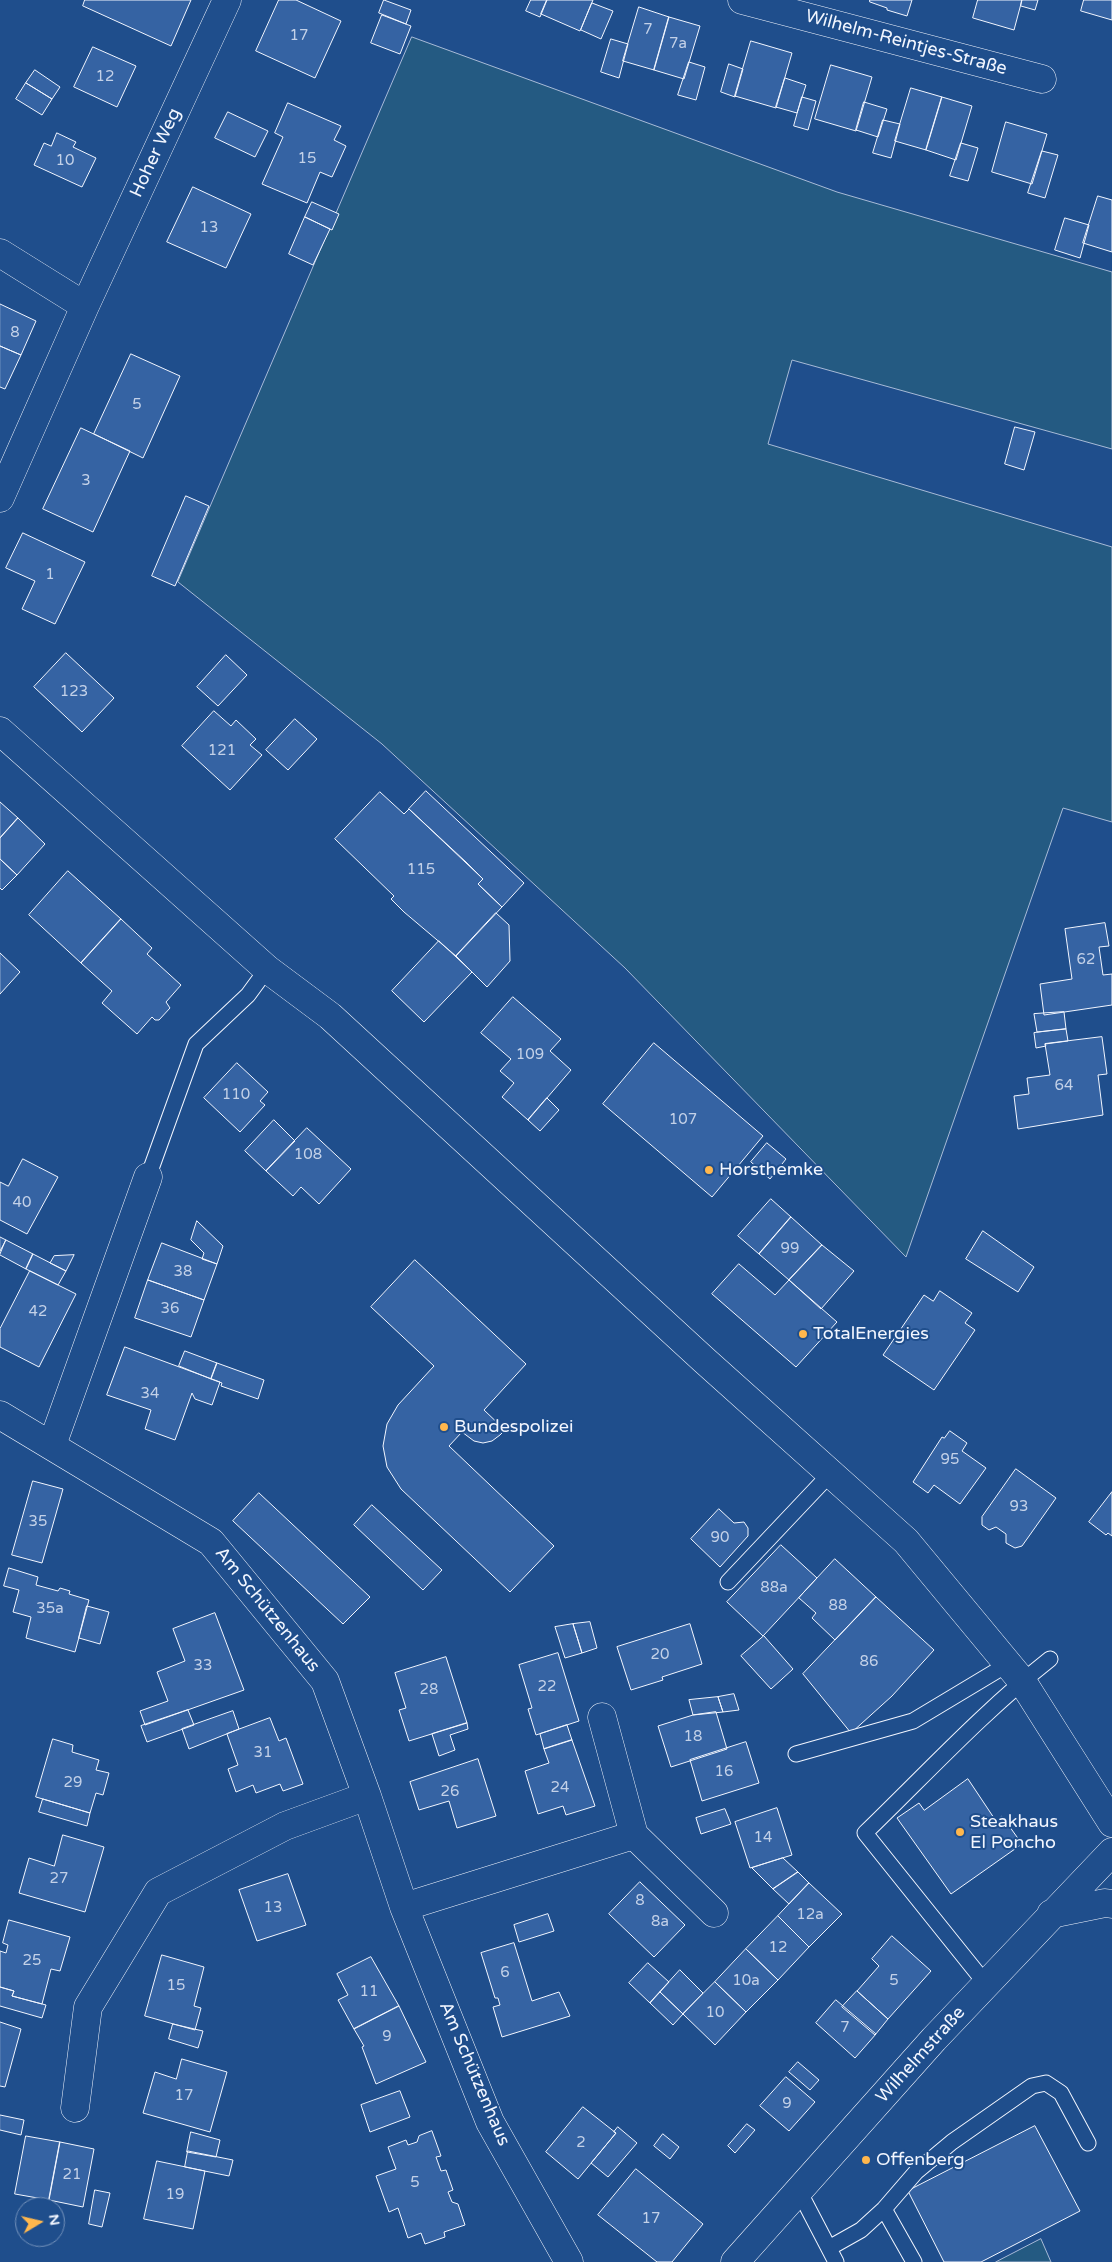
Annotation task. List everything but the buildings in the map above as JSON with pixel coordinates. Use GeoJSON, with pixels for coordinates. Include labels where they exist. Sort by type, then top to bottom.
{"type":"FeatureCollection","features":[{"type":"Feature","properties":{"kind":"street","name":"Hoher Weg"},"geometry":{"type":"LineString","coordinates":[[0,498],[84,306],[227,0]]}},
{"type":"Feature","properties":{"kind":"street","name":"Wilhelm-Reintjes-Straße"},"geometry":{"type":"LineString","coordinates":[[742,0],[1042,79]]}},
{"type":"Feature","properties":{"kind":"street"},"geometry":{"type":"LineString","coordinates":[[0,253],[84,306]]}},
{"type":"Feature","properties":{"kind":"street"},"geometry":{"type":"LineString","coordinates":[[0,731],[268,969],[330,1016],[704,1360],[906,1541],[1015,1673],[1071,1756],[1112,1823]]}},
{"type":"Feature","properties":{"kind":"street"},"geometry":{"type":"LineString","coordinates":[[52,1445],[148,1178]]}},
{"type":"Feature","properties":{"kind":"street","name":"Am Schützenhaus"},"geometry":{"type":"LineString","coordinates":[[0,1415],[211,1542],[325,1681],[367,1796],[404,1907],[490,2122],[569,2262]]}},
{"type":"Feature","properties":{"kind":"street"},"geometry":{"type":"LineString","coordinates":[[602,1717],[634,1835],[714,1913]]}},
{"type":"Feature","properties":{"kind":"street"},"geometry":{"type":"LineString","coordinates":[[75,2108],[88,2007],[158,1892],[285,1826],[367,1796]]}},
{"type":"Feature","properties":{"kind":"street"},"geometry":{"type":"LineString","coordinates":[[404,1907],[634,1835]]}},
{"type":"Feature","properties":{"kind":"street","name":"Wilhelmstraße"},"geometry":{"type":"LineString","coordinates":[[735,2262],[986,1984],[1112,1852]]}},
{"type":"Feature","properties":{"kind":"street"},"geometry":{"type":"LineString","coordinates":[[1051,1914],[1105,1903],[1112,1904]]}},
{"type":"Feature","properties":{"kind":"lane"},"geometry":{"type":"LineString","coordinates":[[148,1178],[196,1044],[248,995],[268,969]]}},
{"type":"Feature","properties":{"kind":"lane"},"geometry":{"type":"LineString","coordinates":[[728,1582],[831,1473]]}},
{"type":"Feature","properties":{"kind":"lane"},"geometry":{"type":"LineString","coordinates":[[796,1754],[914,1722],[1015,1673],[1050,1659]]}},
{"type":"Feature","properties":{"kind":"lane"},"geometry":{"type":"LineString","coordinates":[[986,1984],[865,1832],[1015,1673]]}},
{"type":"Feature","properties":{"kind":"lane"},"geometry":{"type":"LineString","coordinates":[[829,2248],[861,2230],[884,2209],[916,2172],[952,2142],[1032,2086],[1046,2083],[1061,2093],[1088,2143]]}},
{"type":"Feature","properties":{"kind":"lane"},"geometry":{"type":"LineString","coordinates":[[799,2191],[836,2262]]}},
{"type":"Feature","properties":{"kind":"lane"},"geometry":{"type":"LineString","coordinates":[[884,2209],[914,2262]]}},
{"type":"Feature","properties":{"kind":"shaded area"},"geometry":{"type":"Polygon","coordinates":[[[412,37],[837,192],[1112,272],[1112,449],[792,360],[768,444],[1112,547],[1112,822],[1063,808],[906,1257],[625,968],[382,744],[178,582],[412,37]]]}},
{"type":"Feature","properties":{"kind":"shaded area"},"geometry":{"type":"Polygon","coordinates":[[[1041,2239],[1051,2262],[996,2262],[1041,2239]]]}},
{"type":"Feature","properties":{"kind":"place","name":"Horsthemke"},"geometry":{"type":"Point","coordinates":[709,1170]}},
{"type":"Feature","properties":{"kind":"place","name":"TotalEnergies"},"geometry":{"type":"Point","coordinates":[803,1334]}},
{"type":"Feature","properties":{"kind":"place","name":"Bundespolizei"},"geometry":{"type":"Point","coordinates":[444,1427]}},
{"type":"Feature","properties":{"kind":"place","name":"Steakhaus El Poncho"},"geometry":{"type":"Point","coordinates":[960,1832]}},
{"type":"Feature","properties":{"kind":"place","name":"Offenberg"},"geometry":{"type":"Point","coordinates":[866,2160]}}]}
